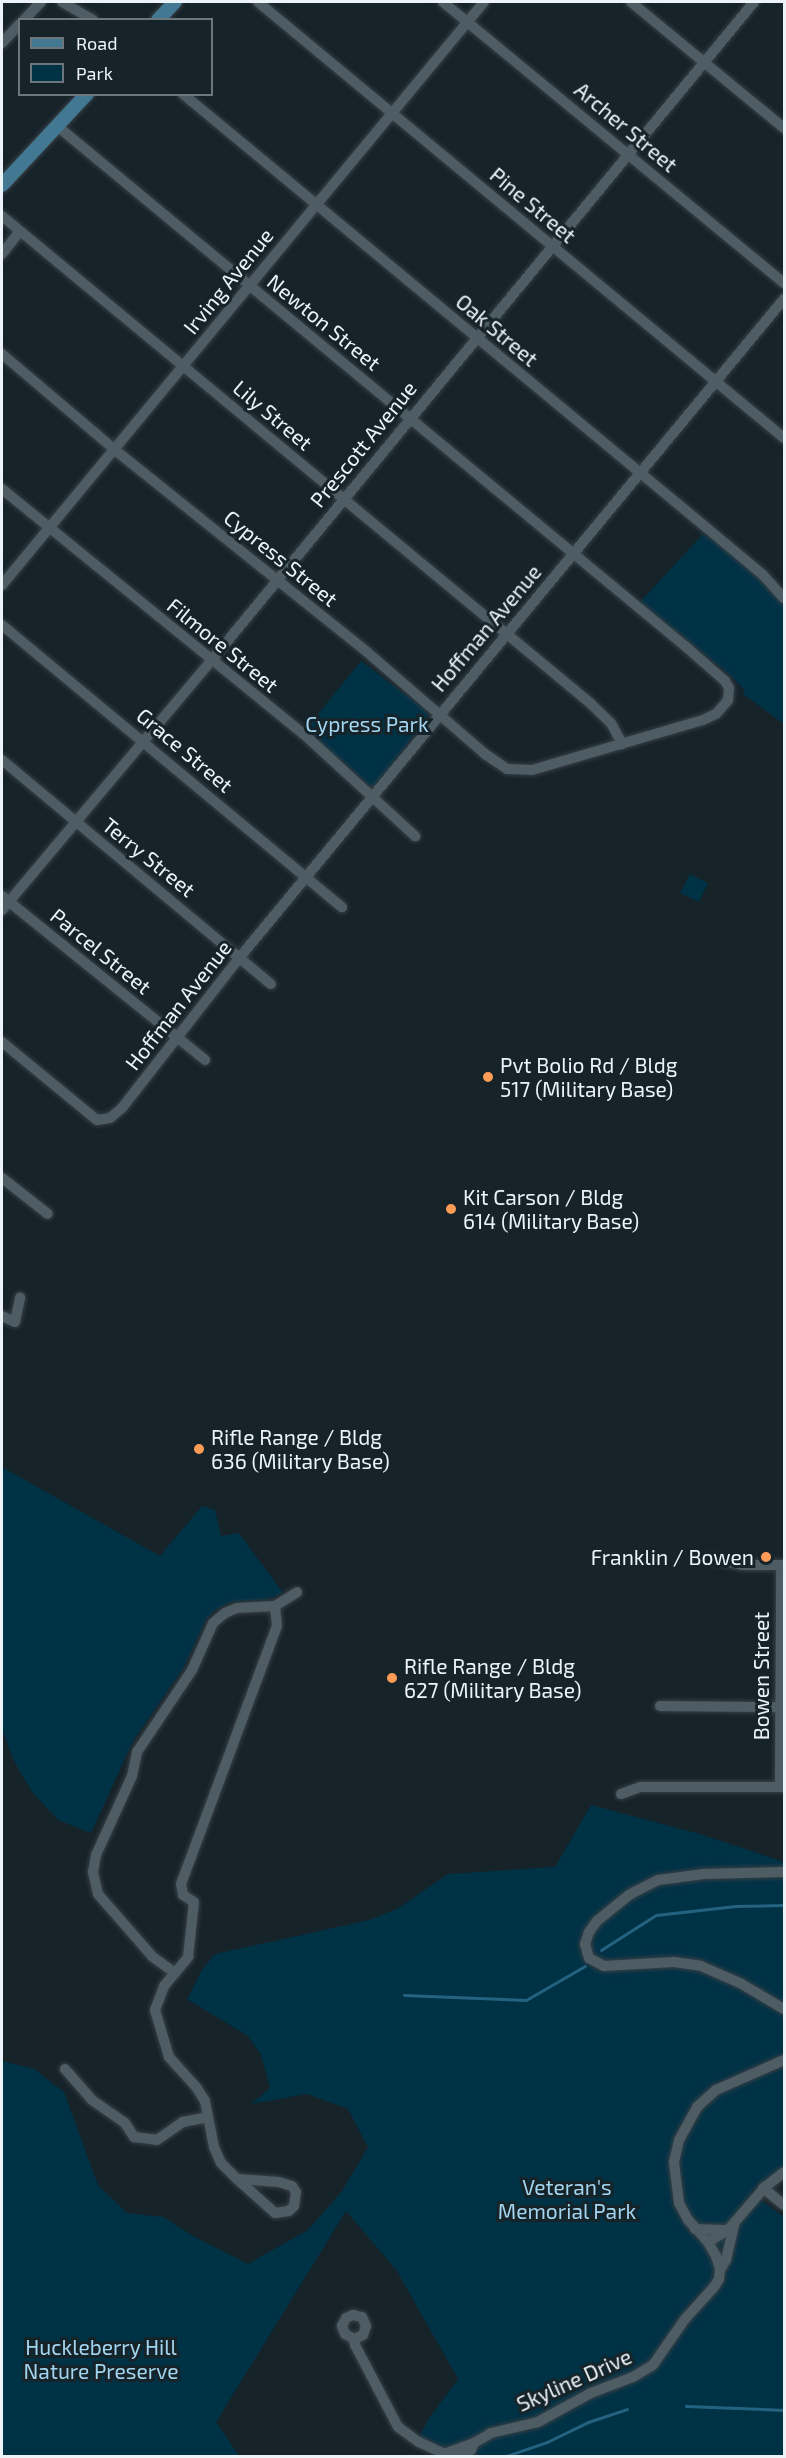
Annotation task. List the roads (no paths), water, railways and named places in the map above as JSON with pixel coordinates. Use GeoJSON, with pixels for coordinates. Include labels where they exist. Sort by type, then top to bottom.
{"type":"FeatureCollection","features":[{"type":"Feature","properties":{"kind":"main road"},"geometry":{"type":"LineString","coordinates":[[160,18],[175,2]]}},
{"type":"Feature","properties":{"kind":"main road"},"geometry":{"type":"LineString","coordinates":[[2,185],[85,96]]}},
{"type":"Feature","properties":{"kind":"street"},"geometry":{"type":"LineString","coordinates":[[26,18],[41,2]]}},
{"type":"Feature","properties":{"kind":"street"},"geometry":{"type":"LineString","coordinates":[[62,2],[90,17]]}},
{"type":"Feature","properties":{"kind":"street","name":"Pine Street"},"geometry":{"type":"LineString","coordinates":[[258,2],[784,438]]}},
{"type":"Feature","properties":{"kind":"street","name":"Archer Street"},"geometry":{"type":"LineString","coordinates":[[443,2],[784,283]]}},
{"type":"Feature","properties":{"kind":"street","name":"Irving Avenue"},"geometry":{"type":"LineString","coordinates":[[2,585],[484,2]]}},
{"type":"Feature","properties":{"kind":"street"},"geometry":{"type":"LineString","coordinates":[[631,2],[784,128]]}},
{"type":"Feature","properties":{"kind":"street","name":"Prescott Avenue"},"geometry":{"type":"LineString","coordinates":[[4,903],[211,661],[754,2]]}},
{"type":"Feature","properties":{"kind":"street"},"geometry":{"type":"LineString","coordinates":[[2,42],[18,26]]}},
{"type":"Feature","properties":{"kind":"street","name":"Oak Street"},"geometry":{"type":"LineString","coordinates":[[185,96],[763,575],[784,598]]}},
{"type":"Feature","properties":{"kind":"street","name":"Newton Street"},"geometry":{"type":"LineString","coordinates":[[57,126],[685,646],[725,681],[729,688]]}},
{"type":"Feature","properties":{"kind":"street","name":"Lily Street"},"geometry":{"type":"LineString","coordinates":[[2,216],[604,716],[611,723],[622,744]]}},
{"type":"Feature","properties":{"kind":"street"},"geometry":{"type":"LineString","coordinates":[[2,254],[19,232]]}},
{"type":"Feature","properties":{"kind":"street","name":"Hoffman Avenue"},"geometry":{"type":"LineString","coordinates":[[2,1042],[91,1116],[103,1120],[122,1108],[240,957],[784,298]]}},
{"type":"Feature","properties":{"kind":"street","name":"Cypress Street"},"geometry":{"type":"LineString","coordinates":[[2,354],[115,450],[507,769],[523,771],[542,767],[703,720],[716,714],[728,700],[729,688]]}},
{"type":"Feature","properties":{"kind":"street","name":"Filmore Street"},"geometry":{"type":"LineString","coordinates":[[2,489],[307,737],[415,836]]}},
{"type":"Feature","properties":{"kind":"street","name":"Grace Street"},"geometry":{"type":"LineString","coordinates":[[2,625],[144,740],[342,907]]}},
{"type":"Feature","properties":{"kind":"street","name":"Terry Street"},"geometry":{"type":"LineString","coordinates":[[2,760],[271,984]]}},
{"type":"Feature","properties":{"kind":"street","name":"Parcel Street"},"geometry":{"type":"LineString","coordinates":[[4,903],[204,1060]]}},
{"type":"Feature","properties":{"kind":"street"},"geometry":{"type":"LineString","coordinates":[[2,1178],[48,1214]]}},
{"type":"Feature","properties":{"kind":"street"},"geometry":{"type":"LineString","coordinates":[[2,1316],[15,1322],[20,1298]]}},
{"type":"Feature","properties":{"kind":"street"},"geometry":{"type":"LineString","coordinates":[[710,1557],[741,1565],[783,1565]]}},
{"type":"Feature","properties":{"kind":"street","name":"Bowen Street"},"geometry":{"type":"LineString","coordinates":[[782,1787],[783,1565]]}},
{"type":"Feature","properties":{"kind":"street"},"geometry":{"type":"LineString","coordinates":[[175,1973],[152,1956],[98,1894],[93,1880],[96,1856],[132,1776],[137,1752],[192,1670],[213,1623],[225,1613],[237,1608],[275,1606],[297,1592]]}},
{"type":"Feature","properties":{"kind":"street"},"geometry":{"type":"LineString","coordinates":[[237,2179],[287,2183],[296,2192],[294,2206],[289,2211],[275,2212],[229,2173],[216,2154],[202,2095],[173,2063],[165,2050],[155,2010],[159,1996],[188,1957],[194,1902],[183,1895],[181,1884],[274,1633],[278,1619],[275,1606]]}},
{"type":"Feature","properties":{"kind":"street"},"geometry":{"type":"LineString","coordinates":[[660,1706],[782,1707]]}},
{"type":"Feature","properties":{"kind":"street"},"geometry":{"type":"LineString","coordinates":[[621,1794],[640,1787],[782,1787]]}},
{"type":"Feature","properties":{"kind":"street"},"geometry":{"type":"LineString","coordinates":[[784,1872],[704,1874],[658,1880],[629,1895],[597,1921],[589,1932],[585,1944],[589,1958],[604,1966],[674,1962],[701,1966],[740,1983],[784,2009]]}},
{"type":"Feature","properties":{"kind":"street"},"geometry":{"type":"LineString","coordinates":[[720,2270],[708,2242],[682,2211],[675,2174],[676,2151],[684,2130],[697,2107],[716,2090],[784,2060]]}},
{"type":"Feature","properties":{"kind":"street"},"geometry":{"type":"LineString","coordinates":[[65,2069],[92,2100],[125,2122],[134,2137],[157,2140],[167,2135],[180,2123],[208,2117]]}},
{"type":"Feature","properties":{"kind":"street"},"geometry":{"type":"LineString","coordinates":[[708,2242],[732,2226],[763,2188],[784,2172]]}},
{"type":"Feature","properties":{"kind":"street"},"geometry":{"type":"LineString","coordinates":[[763,2188],[784,2205]]}},
{"type":"Feature","properties":{"kind":"street"},"geometry":{"type":"LineString","coordinates":[[695,2229],[732,2226]]}},
{"type":"Feature","properties":{"kind":"street","name":"Skyline Drive"},"geometry":{"type":"LineString","coordinates":[[446,2456],[491,2433],[538,2422],[591,2393],[628,2379],[653,2365],[685,2319],[714,2288],[726,2260],[732,2226]]}},
{"type":"Feature","properties":{"kind":"street"},"geometry":{"type":"LineString","coordinates":[[354,2339],[398,2427],[419,2442],[446,2456]]}},
{"type":"Feature","properties":{"kind":"street","name":"Skyline Drive"},"geometry":{"type":"LineString","coordinates":[[456,2457],[471,2450],[474,2443]]}},
{"type":"Feature","properties":{"kind":"waterway"},"geometry":{"type":"LineString","coordinates":[[601,1950],[656,1915],[735,1906],[784,1905]]}},
{"type":"Feature","properties":{"kind":"waterway"},"geometry":{"type":"LineString","coordinates":[[404,1995],[526,2000],[585,1966]]}},
{"type":"Feature","properties":{"kind":"waterway"},"geometry":{"type":"LineString","coordinates":[[686,2406],[784,2410]]}},
{"type":"Feature","properties":{"kind":"waterway"},"geometry":{"type":"LineString","coordinates":[[506,2456],[547,2442],[588,2422],[627,2409]]}},
{"type":"Feature","properties":{"kind":"place","name":"Pvt Bolio Rd / Bldg 517 (Military Base)"},"geometry":{"type":"Point","coordinates":[488,1077]}},
{"type":"Feature","properties":{"kind":"place","name":"Kit Carson / Bldg 614 (Military Base)"},"geometry":{"type":"Point","coordinates":[451,1209]}},
{"type":"Feature","properties":{"kind":"place","name":"Rifle Range / Bldg 636 (Military Base)"},"geometry":{"type":"Point","coordinates":[199,1449]}},
{"type":"Feature","properties":{"kind":"place","name":"Franklin / Bowen"},"geometry":{"type":"Point","coordinates":[766,1557]}},
{"type":"Feature","properties":{"kind":"place","name":"Rifle Range / Bldg 627 (Military Base)"},"geometry":{"type":"Point","coordinates":[392,1678]}},
{"type":"Feature","properties":{"kind":"park label","name":"Cypress Park"},"geometry":{"type":"Point","coordinates":[367,724]}},
{"type":"Feature","properties":{"kind":"park label","name":"Veteran's Memorial Park"},"geometry":{"type":"Point","coordinates":[567,2199]}},
{"type":"Feature","properties":{"kind":"park label","name":"Huckleberry Hill Nature Preserve"},"geometry":{"type":"Point","coordinates":[101,2359]}}]}
